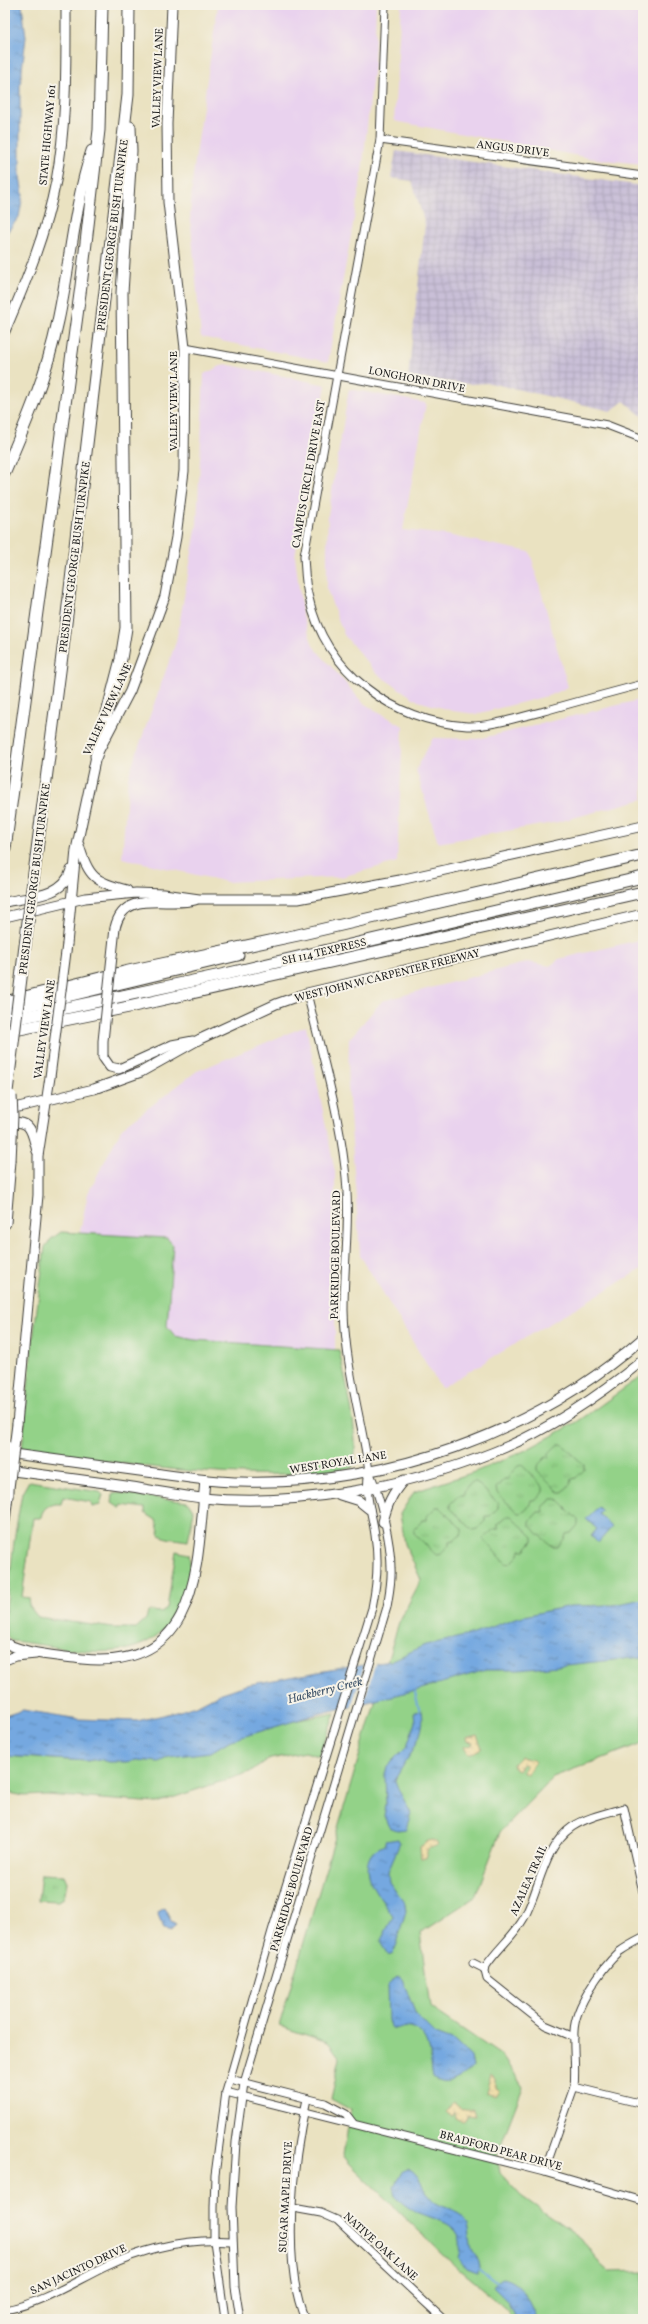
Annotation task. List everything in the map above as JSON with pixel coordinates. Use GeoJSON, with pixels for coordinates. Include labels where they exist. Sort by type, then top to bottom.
{"type":"FeatureCollection","features":[{"type":"Feature","properties":{"kind":"highway"},"geometry":{"type":"LineString","coordinates":[[5,849],[80,294],[99,130],[102,5]]}},
{"type":"Feature","properties":{"kind":"highway","name":"PRESIDENT GEORGE BUSH TURNPIKE"},"geometry":{"type":"LineString","coordinates":[[5,1109],[65,632],[128,95],[129,5]]}},
{"type":"Feature","properties":{"kind":"highway"},"geometry":{"type":"LineString","coordinates":[[96,756],[121,659],[126,628],[122,293],[131,151],[128,95]]}},
{"type":"Feature","properties":{"kind":"highway"},"geometry":{"type":"LineString","coordinates":[[5,472],[34,404],[48,363],[65,285],[83,178],[99,130]]}},
{"type":"Feature","properties":{"kind":"highway","name":"SH 114 TEXPRESS"},"geometry":{"type":"LineString","coordinates":[[5,1004],[287,944],[298,935],[643,855]]}},
{"type":"Feature","properties":{"kind":"highway","name":"SH 114 TEXPRESS"},"geometry":{"type":"LineString","coordinates":[[5,1021],[228,973],[534,904],[643,877]]}},
{"type":"Feature","properties":{"kind":"highway"},"geometry":{"type":"LineString","coordinates":[[534,904],[643,883]]}},
{"type":"Feature","properties":{"kind":"highway"},"geometry":{"type":"LineString","coordinates":[[5,1032],[129,1007],[643,892]]}},
{"type":"Feature","properties":{"kind":"highway"},"geometry":{"type":"LineString","coordinates":[[5,1222],[12,1116],[10,1071]]}},
{"type":"Feature","properties":{"kind":"highway"},"geometry":{"type":"LineString","coordinates":[[5,1445],[7,1498]]}},
{"type":"Feature","properties":{"kind":"main road","name":"STATE HIGHWAY 161"},"geometry":{"type":"LineString","coordinates":[[5,331],[41,238],[56,180],[63,111],[66,5]]}},
{"type":"Feature","properties":{"kind":"main road","name":"VALLEY VIEW LANE"},"geometry":{"type":"LineString","coordinates":[[5,1521],[17,1424],[38,1195],[38,1156],[68,944],[77,846],[96,756],[130,691],[165,596],[176,537],[184,471],[185,348],[168,202],[166,124],[172,5]]}},
{"type":"Feature","properties":{"kind":"main road"},"geometry":{"type":"LineString","coordinates":[[77,846],[85,865],[96,879],[110,886],[136,892],[199,899],[298,899],[400,880],[643,826]]}},
{"type":"Feature","properties":{"kind":"main road"},"geometry":{"type":"LineString","coordinates":[[5,902],[58,889],[69,878],[77,846]]}},
{"type":"Feature","properties":{"kind":"main road"},"geometry":{"type":"LineString","coordinates":[[5,917],[72,900],[136,892]]}},
{"type":"Feature","properties":{"kind":"main road"},"geometry":{"type":"LineString","coordinates":[[199,899],[183,904],[138,903],[126,908],[118,916],[103,1040],[103,1057],[110,1067],[119,1069],[172,1045],[200,1039]]}},
{"type":"Feature","properties":{"kind":"main road","name":"WEST JOHN W CARPENTER FREEWAY"},"geometry":{"type":"LineString","coordinates":[[5,1109],[46,1102],[94,1089],[141,1072],[200,1039],[276,1004],[307,993],[643,914]]}},
{"type":"Feature","properties":{"kind":"main road"},"geometry":{"type":"LineString","coordinates":[[5,1123],[16,1122],[29,1126],[32,1130],[38,1156]]}},
{"type":"Feature","properties":{"kind":"main road","name":"WEST ROYAL LANE"},"geometry":{"type":"LineString","coordinates":[[5,1453],[205,1480],[282,1483],[369,1472],[440,1453],[513,1424],[562,1397],[611,1363],[643,1338]]}},
{"type":"Feature","properties":{"kind":"main road"},"geometry":{"type":"LineString","coordinates":[[5,1470],[203,1498],[287,1500],[333,1494],[404,1480],[460,1464],[501,1449],[559,1419],[643,1360]]}},
{"type":"Feature","properties":{"kind":"main road"},"geometry":{"type":"LineString","coordinates":[[611,1363],[620,1377]]}},
{"type":"Feature","properties":{"kind":"main road"},"geometry":{"type":"LineString","coordinates":[[5,1660],[15,1656],[36,1654],[99,1660],[118,1658],[140,1652],[160,1640],[172,1630],[186,1609],[193,1589],[205,1480]]}},
{"type":"Feature","properties":{"kind":"main road"},"geometry":{"type":"LineString","coordinates":[[383,1522],[386,1506],[391,1496],[404,1480]]}},
{"type":"Feature","properties":{"kind":"main road"},"geometry":{"type":"LineString","coordinates":[[333,1494],[346,1495],[359,1501],[369,1509]]}},
{"type":"Feature","properties":{"kind":"main road"},"geometry":{"type":"LineString","coordinates":[[5,1644],[36,1654]]}},
{"type":"Feature","properties":{"kind":"street","name":"CAMPUS CIRCLE DRIVE EAST"},"geometry":{"type":"LineString","coordinates":[[385,5],[380,140],[304,556],[308,598],[316,620],[336,657],[350,675],[368,691],[410,714],[435,722],[468,726],[512,720],[643,684]]}},
{"type":"Feature","properties":{"kind":"street","name":"ANGUS DRIVE"},"geometry":{"type":"LineString","coordinates":[[380,140],[643,176]]}},
{"type":"Feature","properties":{"kind":"street","name":"LONGHORN DRIVE"},"geometry":{"type":"LineString","coordinates":[[185,348],[607,426],[643,439]]}},
{"type":"Feature","properties":{"kind":"street","name":"PARKRIDGE BOULEVARD"},"geometry":{"type":"LineString","coordinates":[[240,2319],[232,2241],[233,2175],[244,2083],[387,1608],[391,1567],[376,1486],[369,1472],[351,1380],[345,1320],[349,1220],[346,1168],[336,1112],[307,993]]}},
{"type":"Feature","properties":{"kind":"street","name":"PARKRIDGE BOULEVARD"},"geometry":{"type":"LineString","coordinates":[[226,2319],[214,2241],[215,2175],[226,2092],[272,1932],[333,1736],[377,1585],[376,1537],[369,1509],[366,1488],[369,1472]]}},
{"type":"Feature","properties":{"kind":"street","name":"AZALEA TRAIL"},"geometry":{"type":"LineString","coordinates":[[485,1969],[516,1931],[524,1917],[548,1859],[560,1839],[579,1824],[624,1808],[643,1892]]}},
{"type":"Feature","properties":{"kind":"street"},"geometry":{"type":"LineString","coordinates":[[544,2172],[574,2087],[574,2031],[578,2014],[592,1984],[620,1952],[643,1938]]}},
{"type":"Feature","properties":{"kind":"street"},"geometry":{"type":"LineString","coordinates":[[474,1964],[485,1969],[487,1979],[545,2024],[574,2037]]}},
{"type":"Feature","properties":{"kind":"street","name":"BRADFORD PEAR DRIVE"},"geometry":{"type":"LineString","coordinates":[[230,2080],[332,2106],[346,2114],[353,2123]]}},
{"type":"Feature","properties":{"kind":"street"},"geometry":{"type":"LineString","coordinates":[[574,2087],[643,2104]]}},
{"type":"Feature","properties":{"kind":"street"},"geometry":{"type":"LineString","coordinates":[[273,2103],[276,2091]]}},
{"type":"Feature","properties":{"kind":"street","name":"BRADFORD PEAR DRIVE"},"geometry":{"type":"LineString","coordinates":[[226,2092],[544,2172],[643,2201]]}},
{"type":"Feature","properties":{"kind":"street","name":"SUGAR MAPLE DRIVE"},"geometry":{"type":"LineString","coordinates":[[305,2319],[294,2282],[293,2208],[296,2157],[307,2099]]}},
{"type":"Feature","properties":{"kind":"street","name":"NATIVE OAK LANE"},"geometry":{"type":"LineString","coordinates":[[293,2208],[320,2213],[336,2220],[444,2319]]}},
{"type":"Feature","properties":{"kind":"street","name":"SAN JACINTO DRIVE"},"geometry":{"type":"LineString","coordinates":[[5,2310],[22,2307],[66,2288],[104,2267],[147,2250],[185,2242],[232,2241]]}},
{"type":"Feature","properties":{"kind":"shaded area"},"geometry":{"type":"Polygon","coordinates":[[[218,5],[376,5],[374,64],[361,180],[328,362],[201,337],[190,214],[193,175],[218,5]]]}},
{"type":"Feature","properties":{"kind":"shaded area"},"geometry":{"type":"Polygon","coordinates":[[[401,5],[643,5],[643,164],[595,159],[394,121],[401,5]]]}},
{"type":"Feature","properties":{"kind":"shaded area"},"geometry":{"type":"Polygon","coordinates":[[[396,151],[643,186],[643,417],[624,401],[611,411],[490,383],[468,384],[408,377],[425,224],[412,181],[391,178],[396,151]]]}},
{"type":"Feature","properties":{"kind":"shaded area"},"geometry":{"type":"Polygon","coordinates":[[[225,364],[326,385],[295,556],[302,613],[313,646],[363,703],[403,726],[397,862],[341,877],[227,882],[122,858],[128,777],[176,642],[197,524],[204,374],[225,364]]]}},
{"type":"Feature","properties":{"kind":"shaded area"},"geometry":{"type":"Polygon","coordinates":[[[349,389],[426,403],[403,530],[447,535],[530,552],[568,687],[551,695],[476,714],[453,711],[418,701],[377,674],[344,635],[327,590],[327,551],[328,515],[349,389]]]}},
{"type":"Feature","properties":{"kind":"shaded area"},"geometry":{"type":"Polygon","coordinates":[[[643,699],[643,799],[558,822],[438,843],[416,770],[433,738],[478,739],[643,699]]]}},
{"type":"Feature","properties":{"kind":"shaded area"},"geometry":{"type":"Polygon","coordinates":[[[643,939],[643,1268],[441,1388],[360,1255],[348,1085],[349,1039],[382,1001],[528,962],[550,966],[559,959],[643,939]]]}},
{"type":"Feature","properties":{"kind":"shaded area"},"geometry":{"type":"Polygon","coordinates":[[[306,1026],[335,1172],[335,1356],[172,1343],[78,1241],[88,1193],[122,1128],[197,1071],[306,1026]]]}},
{"type":"Feature","properties":{"kind":"green space"},"geometry":{"type":"Polygon","coordinates":[[[61,1232],[167,1238],[173,1245],[167,1326],[175,1336],[195,1340],[339,1350],[352,1410],[354,1427],[355,1457],[352,1468],[310,1473],[269,1474],[187,1471],[22,1450],[31,1355],[45,1247],[51,1239],[61,1232]]]}},
{"type":"Feature","properties":{"kind":"green space"},"geometry":{"type":"Polygon","coordinates":[[[643,1375],[643,1743],[553,1777],[500,1832],[475,1897],[420,1933],[430,2007],[502,2056],[523,2087],[497,2155],[500,2173],[521,2196],[581,2238],[600,2264],[609,2272],[643,2271],[643,2319],[512,2319],[508,2310],[457,2268],[349,2163],[343,2155],[351,2110],[331,2099],[340,2058],[328,2042],[279,2026],[399,1622],[421,1580],[405,1544],[400,1514],[414,1492],[477,1471],[526,1450],[577,1422],[643,1375]]]}},
{"type":"Feature","properties":{"kind":"green space"},"geometry":{"type":"Polygon","coordinates":[[[558,1444],[562,1444],[584,1465],[584,1470],[576,1478],[572,1479],[571,1483],[563,1492],[559,1492],[537,1470],[537,1466],[546,1457],[549,1457],[549,1453],[558,1444]]]}},
{"type":"Feature","properties":{"kind":"green space"},"geometry":{"type":"Polygon","coordinates":[[[522,1465],[543,1487],[543,1492],[536,1500],[531,1500],[525,1511],[518,1513],[497,1493],[496,1488],[504,1479],[509,1479],[509,1475],[518,1466],[522,1465]]]}},
{"type":"Feature","properties":{"kind":"green space"},"geometry":{"type":"Polygon","coordinates":[[[29,1481],[100,1492],[103,1495],[100,1505],[92,1507],[91,1502],[63,1497],[61,1504],[54,1504],[45,1508],[41,1518],[33,1518],[22,1597],[30,1598],[29,1606],[38,1617],[113,1628],[136,1628],[146,1619],[148,1611],[161,1612],[167,1608],[176,1551],[189,1554],[189,1572],[187,1587],[181,1605],[166,1627],[149,1641],[128,1649],[107,1652],[83,1651],[12,1641],[6,1635],[5,1616],[15,1534],[22,1493],[29,1481]]]}},
{"type":"Feature","properties":{"kind":"green space"},"geometry":{"type":"Polygon","coordinates":[[[472,1482],[476,1482],[498,1503],[498,1508],[490,1516],[485,1516],[485,1521],[477,1529],[473,1530],[450,1508],[450,1504],[459,1495],[464,1495],[464,1491],[472,1482]]]}},
{"type":"Feature","properties":{"kind":"green space"},"geometry":{"type":"Polygon","coordinates":[[[119,1493],[188,1502],[194,1511],[188,1541],[167,1538],[160,1535],[156,1520],[145,1513],[145,1508],[121,1505],[121,1509],[112,1503],[113,1494],[119,1493]]]}},
{"type":"Feature","properties":{"kind":"green space"},"geometry":{"type":"Polygon","coordinates":[[[552,1499],[557,1499],[578,1520],[578,1525],[571,1533],[566,1534],[565,1538],[557,1547],[553,1547],[530,1526],[530,1521],[538,1512],[544,1512],[543,1507],[552,1499]]]}},
{"type":"Feature","properties":{"kind":"green space"},"geometry":{"type":"Polygon","coordinates":[[[436,1507],[440,1507],[462,1529],[462,1533],[454,1541],[449,1542],[449,1546],[441,1554],[436,1555],[414,1533],[414,1529],[423,1520],[427,1520],[427,1516],[436,1507]]]}},
{"type":"Feature","properties":{"kind":"green space"},"geometry":{"type":"Polygon","coordinates":[[[507,1516],[511,1516],[533,1537],[533,1541],[525,1550],[520,1550],[519,1555],[511,1563],[507,1564],[485,1542],[484,1538],[494,1529],[498,1529],[498,1524],[507,1516]]]}},
{"type":"Feature","properties":{"kind":"green space"},"geometry":{"type":"Polygon","coordinates":[[[335,1713],[319,1756],[305,1752],[266,1760],[250,1772],[157,1803],[46,1795],[24,1796],[5,1792],[5,1756],[87,1761],[335,1713]]]}},
{"type":"Feature","properties":{"kind":"green space"},"geometry":{"type":"Polygon","coordinates":[[[41,1874],[64,1875],[67,1882],[64,1898],[58,1901],[38,1900],[41,1874]]]}},
{"type":"Feature","properties":{"kind":"sand"},"geometry":{"type":"Polygon","coordinates":[[[477,1735],[482,1748],[468,1754],[464,1747],[472,1745],[473,1742],[467,1741],[466,1738],[477,1735]]]}},
{"type":"Feature","properties":{"kind":"sand"},"geometry":{"type":"Polygon","coordinates":[[[520,1757],[533,1760],[535,1762],[527,1774],[522,1771],[526,1765],[522,1764],[518,1770],[514,1768],[513,1764],[520,1757]]]}},
{"type":"Feature","properties":{"kind":"sand"},"geometry":{"type":"Polygon","coordinates":[[[434,1840],[438,1845],[429,1848],[425,1858],[421,1858],[420,1847],[428,1841],[434,1840]]]}},
{"type":"Feature","properties":{"kind":"sand"},"geometry":{"type":"Polygon","coordinates":[[[491,2075],[495,2079],[495,2088],[499,2090],[495,2096],[486,2093],[491,2075]]]}},
{"type":"Feature","properties":{"kind":"sand"},"geometry":{"type":"Polygon","coordinates":[[[453,2102],[462,2110],[473,2108],[475,2115],[468,2114],[464,2121],[456,2119],[455,2112],[452,2117],[446,2112],[453,2102]]]}},
{"type":"Feature","properties":{"kind":"water"},"geometry":{"type":"Polygon","coordinates":[[[5,5],[22,5],[26,37],[20,86],[20,176],[23,195],[19,217],[5,235],[5,5]]]}},
{"type":"Feature","properties":{"kind":"water"},"geometry":{"type":"Polygon","coordinates":[[[598,1507],[602,1511],[599,1514],[612,1527],[598,1543],[591,1536],[597,1529],[586,1519],[598,1507]]]}},
{"type":"Feature","properties":{"kind":"water","name":"Hackberry Creek"},"geometry":{"type":"Polygon","coordinates":[[[643,1599],[643,1657],[519,1670],[486,1670],[421,1689],[314,1715],[229,1741],[211,1752],[169,1757],[159,1762],[137,1760],[127,1762],[109,1762],[99,1759],[87,1761],[5,1756],[5,1716],[23,1710],[79,1719],[137,1721],[177,1712],[198,1705],[219,1694],[246,1685],[391,1661],[425,1645],[474,1634],[515,1618],[570,1606],[613,1605],[643,1599]]]}},
{"type":"Feature","properties":{"kind":"water"},"geometry":{"type":"Polygon","coordinates":[[[422,1711],[423,1721],[419,1738],[395,1780],[398,1789],[411,1813],[406,1829],[397,1830],[389,1827],[384,1816],[386,1804],[385,1775],[387,1766],[407,1746],[415,1722],[414,1712],[422,1711]]]}},
{"type":"Feature","properties":{"kind":"water"},"geometry":{"type":"Polygon","coordinates":[[[398,1839],[400,1843],[388,1871],[389,1882],[405,1904],[406,1911],[393,1953],[388,1955],[380,1942],[393,1917],[372,1885],[367,1868],[369,1859],[374,1851],[385,1844],[385,1841],[398,1839]]]}},
{"type":"Feature","properties":{"kind":"water"},"geometry":{"type":"Polygon","coordinates":[[[164,1908],[171,1921],[176,1924],[171,1931],[164,1928],[162,1924],[164,1923],[161,1922],[157,1912],[164,1908]]]}},
{"type":"Feature","properties":{"kind":"water"},"geometry":{"type":"Polygon","coordinates":[[[398,1976],[402,1979],[416,2015],[435,2034],[454,2041],[471,2057],[473,2067],[459,2078],[448,2082],[443,2082],[433,2078],[429,2049],[424,2036],[411,2028],[392,2027],[388,2021],[387,1986],[398,1976]]]}},
{"type":"Feature","properties":{"kind":"water"},"geometry":{"type":"Polygon","coordinates":[[[408,2168],[418,2177],[427,2193],[436,2203],[459,2213],[466,2221],[473,2252],[480,2266],[476,2272],[466,2268],[458,2258],[460,2246],[459,2237],[456,2231],[443,2222],[414,2210],[396,2197],[394,2186],[403,2170],[408,2168]]]}},
{"type":"Feature","properties":{"kind":"water"},"geometry":{"type":"Polygon","coordinates":[[[502,2278],[509,2280],[520,2288],[532,2307],[537,2319],[516,2319],[509,2302],[493,2286],[502,2278]]]}},
{"type":"Feature","properties":{"kind":"pier"},"geometry":{"type":"Polygon","coordinates":[[[376,1661],[363,1705],[351,1708],[365,1663],[376,1661]]]}},
{"type":"Feature","properties":{"kind":"waterway"},"geometry":{"type":"LineString","coordinates":[[414,1688],[420,1713]]}},
{"type":"Feature","properties":{"kind":"waterway"},"geometry":{"type":"LineString","coordinates":[[477,2267],[498,2284]]}}]}
